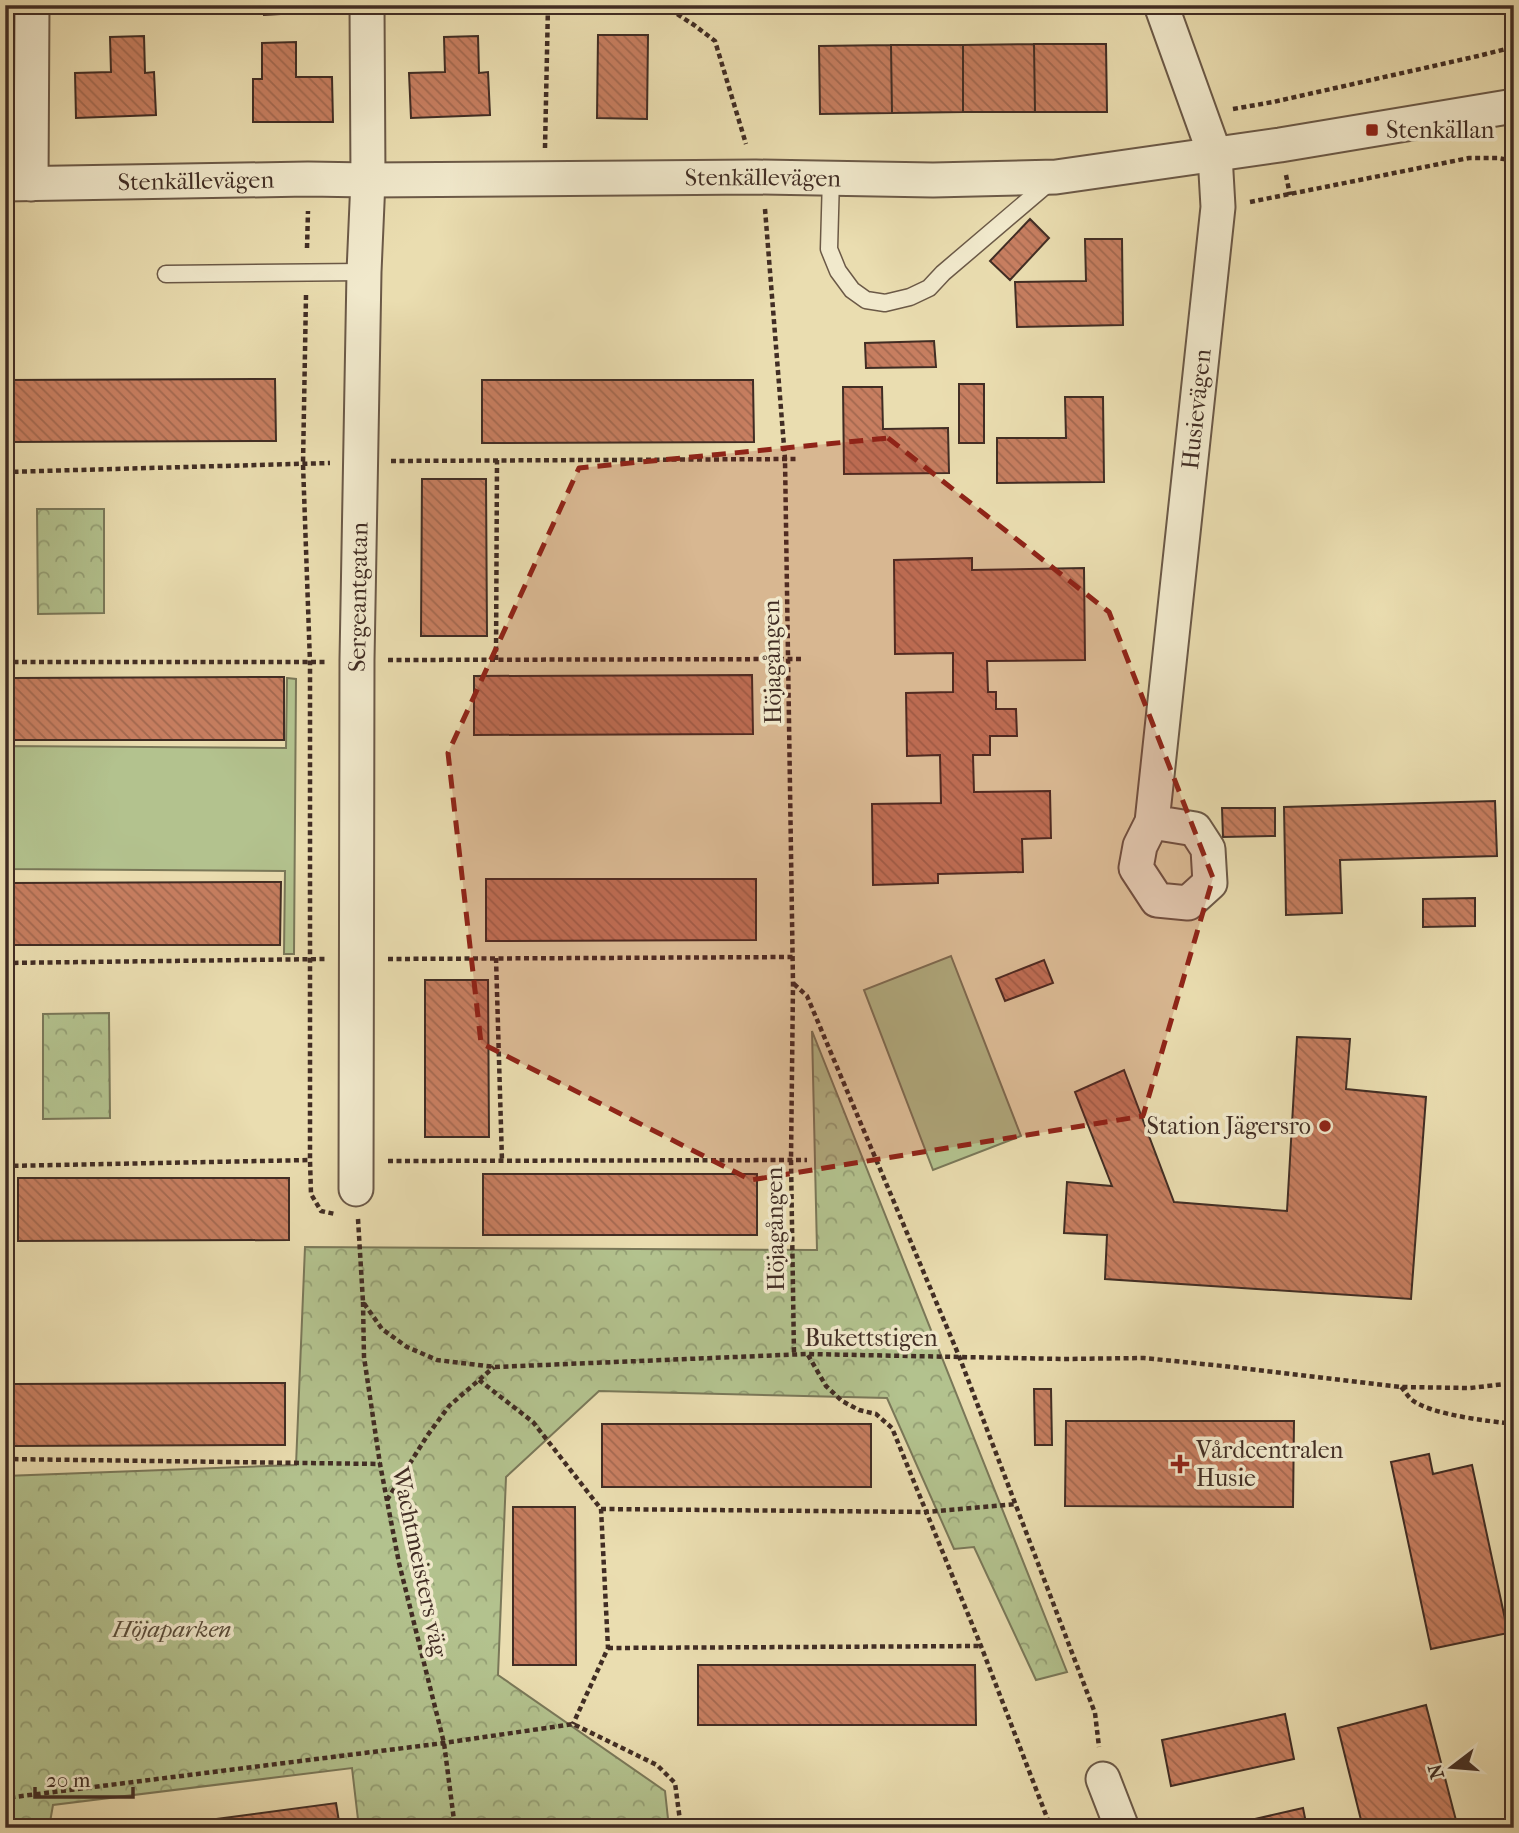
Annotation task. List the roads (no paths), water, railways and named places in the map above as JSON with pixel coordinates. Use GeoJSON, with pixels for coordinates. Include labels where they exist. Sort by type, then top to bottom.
{"type":"FeatureCollection","features":[{"type":"Feature","properties":{"kind":"street"},"geometry":{"type":"LineString","coordinates":[[18,184],[32,5]]}},
{"type":"Feature","properties":{"kind":"street","name":"Sergeantgatan"},"geometry":{"type":"LineString","coordinates":[[356,1175],[357,660],[368,180],[367,5]]}},
{"type":"Feature","properties":{"kind":"street","name":"Husievägen"},"geometry":{"type":"LineString","coordinates":[[1152,822],[1219,207],[1215,155],[1161,5]]}},
{"type":"Feature","properties":{"kind":"street","name":"Stenkällevägen"},"geometry":{"type":"LineString","coordinates":[[18,184],[308,179],[831,177],[933,180],[1056,177],[1215,155],[1514,106]]}},
{"type":"Feature","properties":{"kind":"street"},"geometry":{"type":"LineString","coordinates":[[1102,1779],[1122,1828]]}},
{"type":"Feature","properties":{"kind":"lane"},"geometry":{"type":"LineString","coordinates":[[831,177],[829,249],[838,271],[852,290],[866,300],[885,303],[910,297],[929,288],[1056,177]]}},
{"type":"Feature","properties":{"kind":"lane"},"geometry":{"type":"LineString","coordinates":[[166,274],[364,272]]}},
{"type":"Feature","properties":{"kind":"place","name":"Stenkällan"},"geometry":{"type":"Point","coordinates":[1372,130]}},
{"type":"Feature","properties":{"kind":"place","name":"Station Jägersro"},"geometry":{"type":"Point","coordinates":[1325,1126]}},
{"type":"Feature","properties":{"kind":"place","name":"Vårdcentralen Husie"},"geometry":{"type":"Point","coordinates":[1180,1464]}},
{"type":"Feature","properties":{"kind":"park label","name":"Höjaparken"},"geometry":{"type":"Point","coordinates":[172,1629]}}]}
